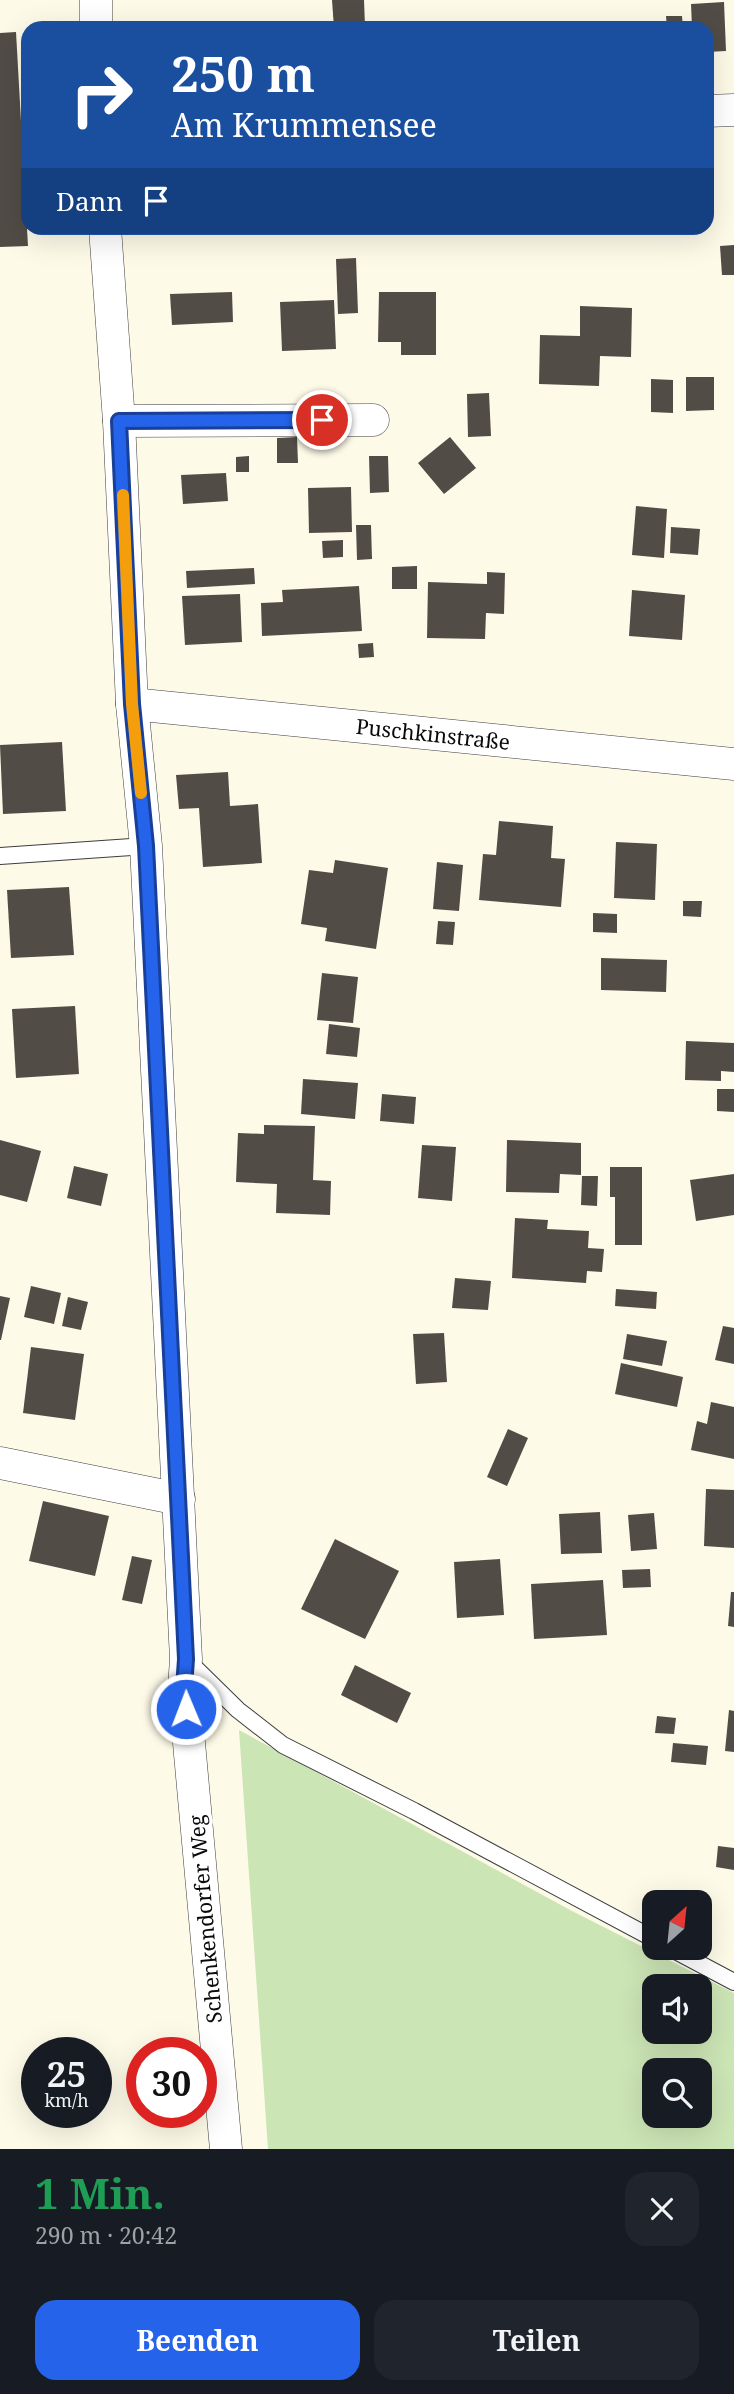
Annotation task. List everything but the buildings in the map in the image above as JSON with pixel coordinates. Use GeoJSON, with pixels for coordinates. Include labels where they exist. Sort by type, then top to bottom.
{"type":"FeatureCollection","features":[{"type":"Feature","properties":{"kind":"street"},"geometry":{"type":"LineString","coordinates":[[96,0],[96,21]]}},
{"type":"Feature","properties":{"kind":"street"},"geometry":{"type":"LineString","coordinates":[[714,111],[734,110]]}},
{"type":"Feature","properties":{"kind":"street","name":"Schenkendorfer Weg"},"geometry":{"type":"LineString","coordinates":[[106,235],[119,421],[132,704],[146,846],[185,1673],[226,2149]]}},
{"type":"Feature","properties":{"kind":"street"},"geometry":{"type":"LineString","coordinates":[[119,421],[373,420]]}},
{"type":"Feature","properties":{"kind":"street","name":"Puschkinstraße"},"geometry":{"type":"LineString","coordinates":[[132,704],[734,764]]}},
{"type":"Feature","properties":{"kind":"street"},"geometry":{"type":"LineString","coordinates":[[0,1462],[178,1499]]}},
{"type":"Feature","properties":{"kind":"lane"},"geometry":{"type":"LineString","coordinates":[[0,856],[146,846]]}},
{"type":"Feature","properties":{"kind":"lane"},"geometry":{"type":"LineString","coordinates":[[185,1673],[239,1710],[283,1745],[414,1811],[642,1933]]}},
{"type":"Feature","properties":{"kind":"lane"},"geometry":{"type":"LineString","coordinates":[[693,1960],[734,1982]]}},
{"type":"Feature","properties":{"kind":"green space"},"geometry":{"type":"Polygon","coordinates":[[[239,1730],[642,1946],[642,1960],[669,1960],[696,1974],[642,1974],[642,2044],[712,2044],[712,1982],[734,1993],[734,2149],[268,2149],[239,1730]]]}},
{"type":"Feature","properties":{"kind":"slow traffic"},"geometry":{"type":"LineString","coordinates":[[123,495],[132,704],[141,793]]}},
{"type":"Feature","properties":{"kind":"route"},"geometry":{"type":"LineString","coordinates":[[186,1709],[186,1659],[146,846],[132,704],[119,421],[322,420]]}}]}
